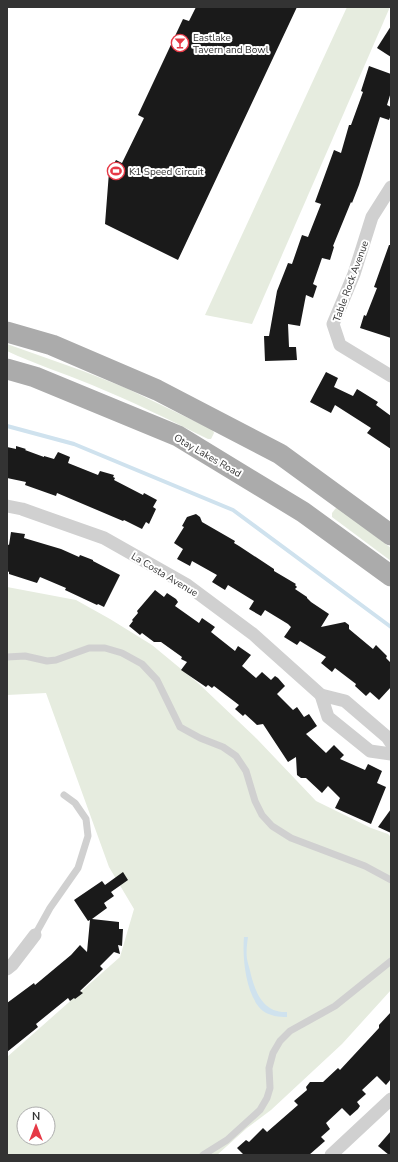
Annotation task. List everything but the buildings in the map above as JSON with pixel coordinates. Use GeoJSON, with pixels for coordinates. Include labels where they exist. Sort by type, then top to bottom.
{"type":"FeatureCollection","features":[{"type":"Feature","properties":{"kind":"main road"},"geometry":{"type":"LineString","coordinates":[[7,332],[52,345],[157,390],[280,454],[391,535]]}},
{"type":"Feature","properties":{"kind":"main road","name":"Otay Lakes Road"},"geometry":{"type":"LineString","coordinates":[[7,369],[35,377],[178,436],[303,512],[391,576]]}},
{"type":"Feature","properties":{"kind":"street","name":"Table Rock Avenue"},"geometry":{"type":"LineString","coordinates":[[391,187],[372,217],[354,274],[333,324],[340,344],[391,376]]}},
{"type":"Feature","properties":{"kind":"street","name":"La Costa Avenue"},"geometry":{"type":"LineString","coordinates":[[7,506],[22,509],[104,538],[186,585],[253,634],[321,695],[345,701],[387,737],[391,743]]}},
{"type":"Feature","properties":{"kind":"street"},"geometry":{"type":"LineString","coordinates":[[321,695],[328,717],[370,750],[391,754]]}},
{"type":"Feature","properties":{"kind":"street"},"geometry":{"type":"LineString","coordinates":[[7,969],[12,965],[35,935]]}},
{"type":"Feature","properties":{"kind":"street"},"geometry":{"type":"LineString","coordinates":[[331,1155],[391,1100]]}},
{"type":"Feature","properties":{"kind":"lane"},"geometry":{"type":"LineString","coordinates":[[7,657],[25,656],[47,661],[56,660],[89,648],[105,648],[122,653],[142,664],[157,680],[180,727],[200,738],[223,747],[236,756],[246,771],[258,808],[272,826],[291,838],[365,866],[391,880]]}},
{"type":"Feature","properties":{"kind":"lane"},"geometry":{"type":"LineString","coordinates":[[35,935],[50,908],[78,868],[88,836],[86,819],[75,803],[64,795]]}},
{"type":"Feature","properties":{"kind":"lane"},"geometry":{"type":"LineString","coordinates":[[202,1155],[227,1140],[260,1110],[267,1098],[270,1088],[269,1068],[273,1053],[285,1036],[290,1031],[335,1006],[391,961]]}},
{"type":"Feature","properties":{"kind":"shaded area"},"geometry":{"type":"Polygon","coordinates":[[[347,7],[390,7],[252,324],[205,315],[347,7]]]}},
{"type":"Feature","properties":{"kind":"shaded area"},"geometry":{"type":"Polygon","coordinates":[[[7,344],[126,388],[213,430],[214,433],[211,439],[208,439],[121,398],[7,351],[7,344]]]}},
{"type":"Feature","properties":{"kind":"shaded area"},"geometry":{"type":"Polygon","coordinates":[[[336,508],[391,548],[391,561],[332,517],[332,513],[336,508]]]}},
{"type":"Feature","properties":{"kind":"shaded area"},"geometry":{"type":"Polygon","coordinates":[[[7,587],[76,600],[152,645],[198,683],[257,739],[316,801],[371,828],[388,834],[391,837],[391,990],[342,1044],[271,1110],[247,1128],[217,1155],[7,1155],[7,1057],[120,957],[134,909],[109,867],[46,693],[7,695],[7,587]]]}},
{"type":"Feature","properties":{"kind":"water"},"geometry":{"type":"Polygon","coordinates":[[[244,937],[248,937],[247,959],[253,982],[262,1001],[272,1009],[287,1012],[287,1017],[275,1016],[266,1013],[257,1005],[246,977],[244,937]]]}},
{"type":"Feature","properties":{"kind":"waterway"},"geometry":{"type":"LineString","coordinates":[[7,426],[74,444],[233,510],[391,627]]}},
{"type":"Feature","properties":{"kind":"place","name":"Eastlake Tavern and Bowl"},"geometry":{"type":"Point","coordinates":[180,43]}},
{"type":"Feature","properties":{"kind":"place","name":"K1 Speed Circuit"},"geometry":{"type":"Point","coordinates":[116,171]}}]}
